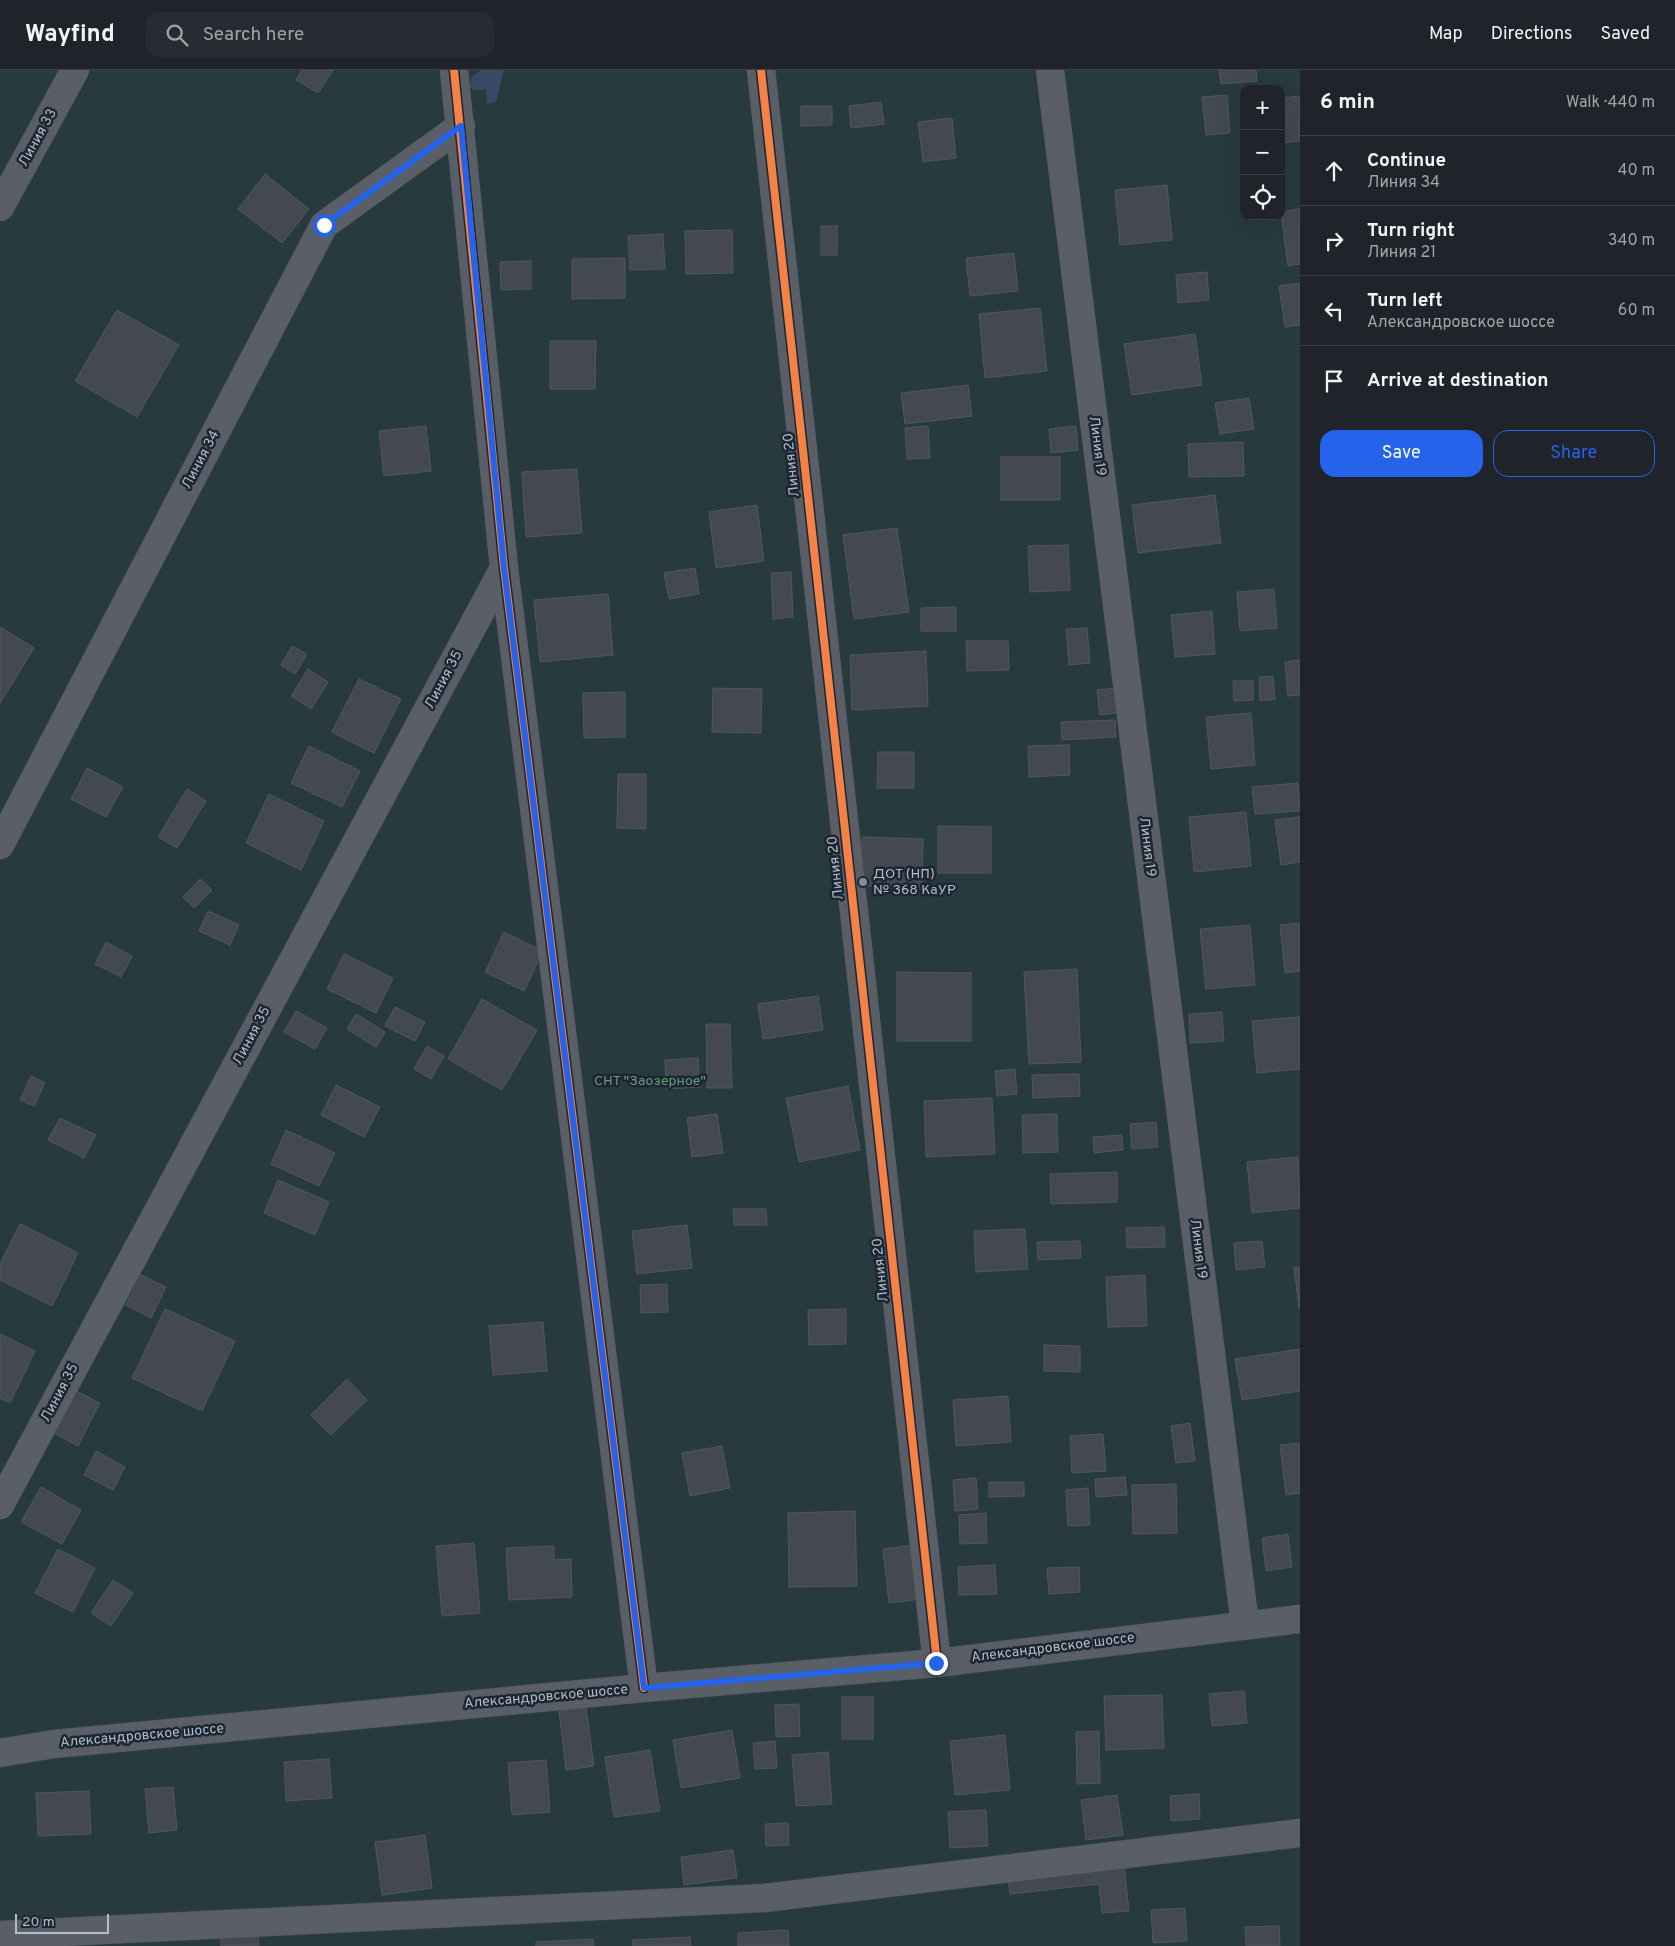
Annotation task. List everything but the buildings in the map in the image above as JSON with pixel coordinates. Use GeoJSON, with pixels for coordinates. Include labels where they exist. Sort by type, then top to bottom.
{"type":"FeatureCollection","features":[{"type":"Feature","properties":{"kind":"street","name":"Линия 33"},"geometry":{"type":"LineString","coordinates":[[0,207],[76,70]]}},
{"type":"Feature","properties":{"kind":"street"},"geometry":{"type":"LineString","coordinates":[[454,70],[504,568],[644,1688]]}},
{"type":"Feature","properties":{"kind":"street","name":"Линия 20"},"geometry":{"type":"LineString","coordinates":[[761,70],[936,1663]]}},
{"type":"Feature","properties":{"kind":"street","name":"Линия 19"},"geometry":{"type":"LineString","coordinates":[[1050,70],[1245,1625]]}},
{"type":"Feature","properties":{"kind":"street","name":"Линия 34"},"geometry":{"type":"LineString","coordinates":[[0,845],[324,225],[461,126]]}},
{"type":"Feature","properties":{"kind":"street","name":"Линия 35"},"geometry":{"type":"LineString","coordinates":[[0,1505],[504,568]]}},
{"type":"Feature","properties":{"kind":"street","name":"Александровское шоссе"},"geometry":{"type":"LineString","coordinates":[[0,1753],[54,1744],[644,1688],[936,1663],[1300,1619]]}},
{"type":"Feature","properties":{"kind":"street"},"geometry":{"type":"LineString","coordinates":[[0,1935],[766,1898],[1300,1833]]}},
{"type":"Feature","properties":{"kind":"green space","name":"СНТ \"Заозерное\""},"geometry":{"type":"Polygon","coordinates":[[[0,70],[1300,70],[1300,1946],[0,1946],[0,70]]]}},
{"type":"Feature","properties":{"kind":"water"},"geometry":{"type":"Polygon","coordinates":[[[481,70],[504,70],[496,102],[487,104],[486,90],[474,90],[468,86],[472,77],[481,70]]]}},
{"type":"Feature","properties":{"kind":"cycle path"},"geometry":{"type":"LineString","coordinates":[[454,70],[504,568],[644,1688]]}},
{"type":"Feature","properties":{"kind":"cycle path"},"geometry":{"type":"LineString","coordinates":[[761,70],[937,1663]]}},
{"type":"Feature","properties":{"kind":"place","name":"ДОТ (НП) № 368 КаУР"},"geometry":{"type":"Point","coordinates":[863,882]}},
{"type":"Feature","properties":{"kind":"route"},"geometry":{"type":"LineString","coordinates":[[324,225],[461,126],[504,568],[644,1688],[936,1663]]}}]}
